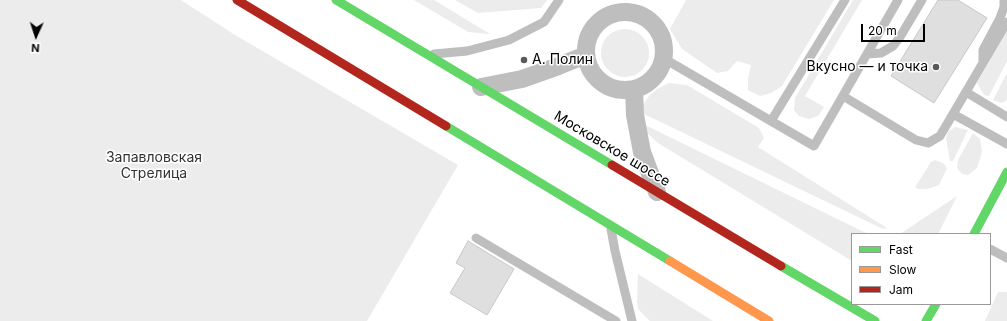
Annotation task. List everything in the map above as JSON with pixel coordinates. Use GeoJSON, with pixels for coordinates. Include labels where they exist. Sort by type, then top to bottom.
{"type":"FeatureCollection","features":[{"type":"Feature","properties":{"kind":"main road"},"geometry":{"type":"LineString","coordinates":[[237,0],[769,321]]}},
{"type":"Feature","properties":{"kind":"main road","name":"Московское шоссе"},"geometry":{"type":"LineString","coordinates":[[336,0],[426,55],[875,321]]}},
{"type":"Feature","properties":{"kind":"main road"},"geometry":{"type":"LineString","coordinates":[[975,233],[1007,172]]}},
{"type":"Feature","properties":{"kind":"main road"},"geometry":{"type":"LineString","coordinates":[[926,321],[935,305]]}},
{"type":"Feature","properties":{"kind":"street"},"geometry":{"type":"LineString","coordinates":[[609,7],[622,12],[634,13],[645,17],[654,25],[664,46],[663,58],[659,69],[653,78],[644,85],[634,89],[623,90],[612,88],[602,83],[594,75],[588,65],[586,42],[591,31],[609,7]]}},
{"type":"Feature","properties":{"kind":"street"},"geometry":{"type":"LineString","coordinates":[[481,87],[522,79],[586,55]]}},
{"type":"Feature","properties":{"kind":"street"},"geometry":{"type":"LineString","coordinates":[[634,89],[635,115],[642,152],[657,192]]}},
{"type":"Feature","properties":{"kind":"lane"},"geometry":{"type":"LineString","coordinates":[[426,55],[467,51],[508,40],[544,22],[559,0]]}},
{"type":"Feature","properties":{"kind":"lane"},"geometry":{"type":"LineString","coordinates":[[771,121],[845,0]]}},
{"type":"Feature","properties":{"kind":"lane"},"geometry":{"type":"LineString","coordinates":[[663,58],[814,146],[898,0]]}},
{"type":"Feature","properties":{"kind":"lane"},"geometry":{"type":"LineString","coordinates":[[866,54],[881,53],[893,46],[922,0]]}},
{"type":"Feature","properties":{"kind":"lane"},"geometry":{"type":"LineString","coordinates":[[983,62],[982,50],[1000,18],[1004,7],[1004,0]]}},
{"type":"Feature","properties":{"kind":"lane"},"geometry":{"type":"LineString","coordinates":[[842,96],[916,140],[928,143],[940,136],[1007,22]]}},
{"type":"Feature","properties":{"kind":"lane"},"geometry":{"type":"LineString","coordinates":[[966,92],[1007,116]]}},
{"type":"Feature","properties":{"kind":"lane"},"geometry":{"type":"LineString","coordinates":[[953,114],[1007,144]]}},
{"type":"Feature","properties":{"kind":"lane"},"geometry":{"type":"LineString","coordinates":[[611,225],[615,251],[632,321]]}},
{"type":"Feature","properties":{"kind":"lane"},"geometry":{"type":"LineString","coordinates":[[476,238],[616,321]]}},
{"type":"Feature","properties":{"kind":"lane"},"geometry":{"type":"LineString","coordinates":[[991,250],[1007,258]]}},
{"type":"Feature","properties":{"kind":"green space","name":"Запавловская Стрелица"},"geometry":{"type":"Polygon","coordinates":[[[0,0],[181,0],[235,35],[458,165],[367,321],[0,321],[0,0]]]}},
{"type":"Feature","properties":{"kind":"green space"},"geometry":{"type":"Polygon","coordinates":[[[414,0],[434,0],[490,34],[468,32],[414,0]]]}},
{"type":"Feature","properties":{"kind":"green space"},"geometry":{"type":"Polygon","coordinates":[[[455,0],[547,0],[541,8],[478,13],[455,0]]]}},
{"type":"Feature","properties":{"kind":"green space"},"geometry":{"type":"Polygon","coordinates":[[[686,0],[834,0],[782,86],[771,93],[760,96],[748,90],[748,78],[751,65],[737,61],[728,71],[717,73],[682,49],[670,29],[686,0]]]}},
{"type":"Feature","properties":{"kind":"green space"},"geometry":{"type":"Polygon","coordinates":[[[853,0],[862,0],[805,96],[824,107],[818,116],[809,119],[799,116],[794,110],[795,98],[853,0]]]}},
{"type":"Feature","properties":{"kind":"green space"},"geometry":{"type":"Polygon","coordinates":[[[620,29],[630,29],[639,33],[645,39],[649,48],[649,58],[645,67],[639,73],[630,77],[620,77],[611,73],[605,67],[601,58],[601,48],[605,39],[611,33],[620,29]]]}},
{"type":"Feature","properties":{"kind":"green space"},"geometry":{"type":"Polygon","coordinates":[[[1007,31],[1007,61],[989,96],[984,95],[977,83],[1007,31]]]}},
{"type":"Feature","properties":{"kind":"green space"},"geometry":{"type":"Polygon","coordinates":[[[1007,73],[1007,100],[1002,103],[993,100],[1007,73]]]}},
{"type":"Feature","properties":{"kind":"green space"},"geometry":{"type":"Polygon","coordinates":[[[669,83],[687,85],[759,128],[764,138],[758,147],[887,228],[883,229],[644,114],[643,105],[649,96],[657,89],[669,83]]]}},
{"type":"Feature","properties":{"kind":"green space"},"geometry":{"type":"Polygon","coordinates":[[[645,125],[866,233],[851,233],[851,260],[658,143],[647,133],[645,125]]]}},
{"type":"Feature","properties":{"kind":"green space"},"geometry":{"type":"Polygon","coordinates":[[[955,127],[968,130],[953,161],[950,161],[946,138],[948,132],[955,127]]]}},
{"type":"Feature","properties":{"kind":"green space"},"geometry":{"type":"Polygon","coordinates":[[[973,133],[980,139],[982,152],[977,168],[968,175],[962,174],[957,168],[958,160],[973,133]]]}},
{"type":"Feature","properties":{"kind":"green space"},"geometry":{"type":"Polygon","coordinates":[[[935,160],[943,163],[947,168],[939,185],[927,189],[918,189],[915,187],[931,162],[935,160]]]}},
{"type":"Feature","properties":{"kind":"green space"},"geometry":{"type":"Polygon","coordinates":[[[957,196],[938,233],[902,233],[957,196]]]}},
{"type":"Feature","properties":{"kind":"green space"},"geometry":{"type":"Polygon","coordinates":[[[638,274],[713,321],[650,321],[638,309],[638,274]]]}},
{"type":"Feature","properties":{"kind":"green space"},"geometry":{"type":"Polygon","coordinates":[[[998,292],[1007,292],[1007,321],[985,321],[998,292]]]}},
{"type":"Feature","properties":{"kind":"building"},"geometry":{"type":"Polygon","coordinates":[[[938,0],[958,0],[987,18],[934,103],[891,76],[938,0]]]}},
{"type":"Feature","properties":{"kind":"building"},"geometry":{"type":"Polygon","coordinates":[[[468,241],[514,269],[487,315],[450,293],[465,268],[456,263],[468,241]]]}},
{"type":"Feature","properties":{"kind":"traffic: fast"},"geometry":{"type":"LineString","coordinates":[[336,0],[612,165]]}},
{"type":"Feature","properties":{"kind":"traffic: fast"},"geometry":{"type":"LineString","coordinates":[[446,126],[670,261]]}},
{"type":"Feature","properties":{"kind":"traffic: fast"},"geometry":{"type":"LineString","coordinates":[[975,233],[1007,172]]}},
{"type":"Feature","properties":{"kind":"traffic: fast"},"geometry":{"type":"LineString","coordinates":[[781,266],[875,321]]}},
{"type":"Feature","properties":{"kind":"traffic: fast"},"geometry":{"type":"LineString","coordinates":[[926,321],[935,305]]}},
{"type":"Feature","properties":{"kind":"traffic: slow"},"geometry":{"type":"LineString","coordinates":[[670,261],[769,321]]}},
{"type":"Feature","properties":{"kind":"traffic: jam"},"geometry":{"type":"LineString","coordinates":[[237,0],[446,126]]}},
{"type":"Feature","properties":{"kind":"traffic: jam"},"geometry":{"type":"LineString","coordinates":[[612,165],[781,266]]}},
{"type":"Feature","properties":{"kind":"place","name":"А. Полин"},"geometry":{"type":"Point","coordinates":[524,60]}},
{"type":"Feature","properties":{"kind":"place","name":"Вкусно — и точка"},"geometry":{"type":"Point","coordinates":[936,67]}}]}
